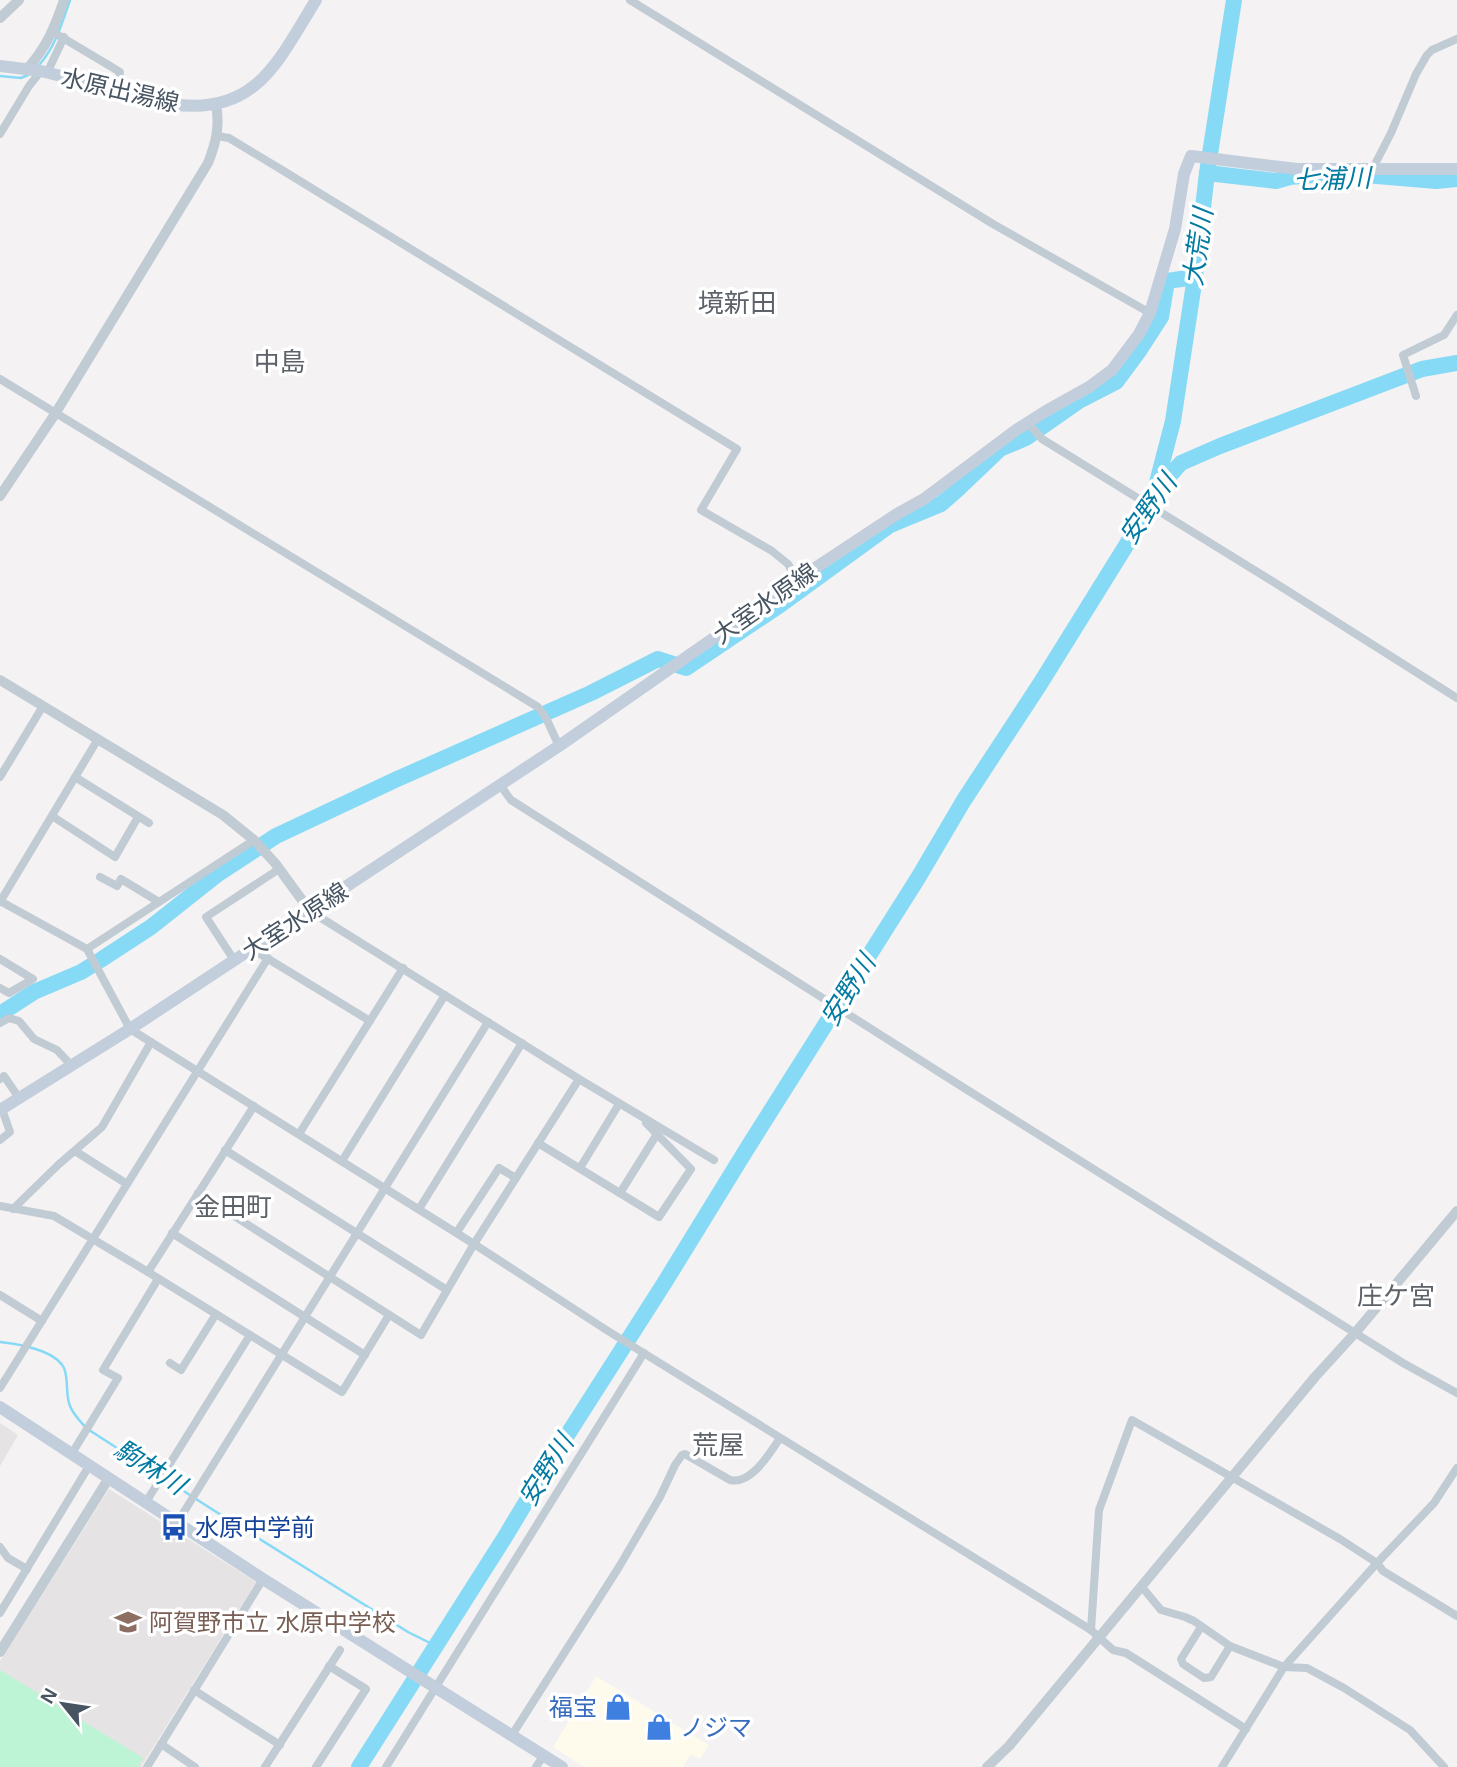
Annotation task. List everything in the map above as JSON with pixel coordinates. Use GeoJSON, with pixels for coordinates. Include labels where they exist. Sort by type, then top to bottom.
{"type":"FeatureCollection","features":[{"type":"Feature","properties":{"kind":"main road","name":"水原出湯線"},"geometry":{"type":"LineString","coordinates":[[0,66],[37,71],[178,105],[216,105],[238,97],[270,72],[316,0]]}},
{"type":"Feature","properties":{"kind":"main road","name":"大室水原線"},"geometry":{"type":"LineString","coordinates":[[1,1110],[130,1029],[559,746],[797,580],[924,499],[1016,430],[1030,425],[1046,411],[1089,387],[1112,370],[1139,334],[1150,313],[1175,229],[1184,174],[1191,156],[1297,169],[1457,169]]}},
{"type":"Feature","properties":{"kind":"main road"},"geometry":{"type":"LineString","coordinates":[[0,1407],[263,1579],[562,1767]]}},
{"type":"Feature","properties":{"kind":"street"},"geometry":{"type":"LineString","coordinates":[[0,18],[19,0]]}},
{"type":"Feature","properties":{"kind":"street"},"geometry":{"type":"LineString","coordinates":[[37,71],[36,60],[53,32],[64,0]]}},
{"type":"Feature","properties":{"kind":"street"},"geometry":{"type":"LineString","coordinates":[[630,0],[993,223],[1150,313]]}},
{"type":"Feature","properties":{"kind":"street"},"geometry":{"type":"LineString","coordinates":[[53,32],[120,72],[118,90]]}},
{"type":"Feature","properties":{"kind":"street"},"geometry":{"type":"LineString","coordinates":[[0,134],[37,71],[56,52],[64,37]]}},
{"type":"Feature","properties":{"kind":"street"},"geometry":{"type":"LineString","coordinates":[[1371,170],[1427,54],[1457,39]]}},
{"type":"Feature","properties":{"kind":"street"},"geometry":{"type":"LineString","coordinates":[[0,496],[55,414],[208,163],[217,136],[219,118],[216,105]]}},
{"type":"Feature","properties":{"kind":"street"},"geometry":{"type":"LineString","coordinates":[[217,136],[229,138],[737,449],[701,510],[772,551],[788,564],[797,580]]}},
{"type":"Feature","properties":{"kind":"street"},"geometry":{"type":"LineString","coordinates":[[1415,393],[1404,355],[1444,335],[1457,315]]}},
{"type":"Feature","properties":{"kind":"street"},"geometry":{"type":"LineString","coordinates":[[0,379],[538,707],[559,746]]}},
{"type":"Feature","properties":{"kind":"street"},"geometry":{"type":"LineString","coordinates":[[1030,425],[1038,435],[1133,496],[1457,698]]}},
{"type":"Feature","properties":{"kind":"street"},"geometry":{"type":"LineString","coordinates":[[0,680],[223,815],[254,840],[310,911],[619,1104],[714,1160]]}},
{"type":"Feature","properties":{"kind":"street"},"geometry":{"type":"LineString","coordinates":[[0,777],[43,706]]}},
{"type":"Feature","properties":{"kind":"street"},"geometry":{"type":"LineString","coordinates":[[98,738],[0,902],[87,949],[130,1029],[457,1233],[608,1331],[1091,1630],[1113,1650],[1126,1653],[1246,1729]]}},
{"type":"Feature","properties":{"kind":"street"},"geometry":{"type":"LineString","coordinates":[[75,777],[149,823]]}},
{"type":"Feature","properties":{"kind":"street"},"geometry":{"type":"LineString","coordinates":[[500,785],[511,800],[821,997],[1403,1363],[1457,1393]]}},
{"type":"Feature","properties":{"kind":"street"},"geometry":{"type":"LineString","coordinates":[[52,816],[115,856],[138,817]]}},
{"type":"Feature","properties":{"kind":"street"},"geometry":{"type":"LineString","coordinates":[[87,949],[254,840]]}},
{"type":"Feature","properties":{"kind":"street"},"geometry":{"type":"LineString","coordinates":[[234,960],[206,917],[279,869]]}},
{"type":"Feature","properties":{"kind":"street"},"geometry":{"type":"LineString","coordinates":[[100,877],[117,887],[121,880],[159,902]]}},
{"type":"Feature","properties":{"kind":"street"},"geometry":{"type":"LineString","coordinates":[[252,949],[370,1021]]}},
{"type":"Feature","properties":{"kind":"street"},"geometry":{"type":"LineString","coordinates":[[0,1388],[268,958]]}},
{"type":"Feature","properties":{"kind":"street"},"geometry":{"type":"LineString","coordinates":[[0,959],[33,979],[9,993],[0,988]]}},
{"type":"Feature","properties":{"kind":"street"},"geometry":{"type":"LineString","coordinates":[[299,1134],[403,968]]}},
{"type":"Feature","properties":{"kind":"street"},"geometry":{"type":"LineString","coordinates":[[342,1161],[445,995]]}},
{"type":"Feature","properties":{"kind":"street"},"geometry":{"type":"LineString","coordinates":[[0,1023],[9,1018],[19,1021],[34,1040],[57,1050],[72,1066]]}},
{"type":"Feature","properties":{"kind":"street"},"geometry":{"type":"LineString","coordinates":[[177,1522],[488,1022]]}},
{"type":"Feature","properties":{"kind":"street"},"geometry":{"type":"LineString","coordinates":[[13,1209],[102,1127],[151,1042]]}},
{"type":"Feature","properties":{"kind":"street"},"geometry":{"type":"LineString","coordinates":[[419,1209],[522,1043]]}},
{"type":"Feature","properties":{"kind":"street"},"geometry":{"type":"LineString","coordinates":[[0,1079],[5,1076],[19,1098]]}},
{"type":"Feature","properties":{"kind":"street"},"geometry":{"type":"LineString","coordinates":[[198,1193],[421,1335],[474,1244],[579,1079]]}},
{"type":"Feature","properties":{"kind":"street"},"geometry":{"type":"LineString","coordinates":[[580,1168],[619,1104]]}},
{"type":"Feature","properties":{"kind":"street"},"geometry":{"type":"LineString","coordinates":[[148,1272],[254,1106]]}},
{"type":"Feature","properties":{"kind":"street"},"geometry":{"type":"LineString","coordinates":[[0,1140],[10,1132],[1,1110]]}},
{"type":"Feature","properties":{"kind":"street"},"geometry":{"type":"LineString","coordinates":[[538,1143],[659,1217],[691,1169],[638,1115]]}},
{"type":"Feature","properties":{"kind":"street"},"geometry":{"type":"LineString","coordinates":[[620,1193],[657,1134]]}},
{"type":"Feature","properties":{"kind":"street"},"geometry":{"type":"LineString","coordinates":[[225,1150],[447,1290]]}},
{"type":"Feature","properties":{"kind":"street"},"geometry":{"type":"LineString","coordinates":[[75,1151],[127,1184]]}},
{"type":"Feature","properties":{"kind":"street"},"geometry":{"type":"LineString","coordinates":[[457,1233],[499,1168],[516,1178]]}},
{"type":"Feature","properties":{"kind":"street"},"geometry":{"type":"LineString","coordinates":[[0,1206],[54,1216],[342,1391],[389,1315]]}},
{"type":"Feature","properties":{"kind":"street"},"geometry":{"type":"LineString","coordinates":[[987,1767],[1009,1746],[1315,1377],[1457,1211]]}},
{"type":"Feature","properties":{"kind":"street"},"geometry":{"type":"LineString","coordinates":[[172,1233],[365,1355]]}},
{"type":"Feature","properties":{"kind":"street"},"geometry":{"type":"LineString","coordinates":[[71,1455],[118,1378],[103,1370],[158,1279]]}},
{"type":"Feature","properties":{"kind":"street"},"geometry":{"type":"LineString","coordinates":[[0,1295],[42,1321]]}},
{"type":"Feature","properties":{"kind":"street"},"geometry":{"type":"LineString","coordinates":[[170,1363],[181,1370],[216,1314]]}},
{"type":"Feature","properties":{"kind":"street"},"geometry":{"type":"LineString","coordinates":[[146,1502],[250,1335]]}},
{"type":"Feature","properties":{"kind":"street"},"geometry":{"type":"LineString","coordinates":[[386,1767],[642,1352]]}},
{"type":"Feature","properties":{"kind":"street"},"geometry":{"type":"LineString","coordinates":[[1091,1630],[1099,1510],[1132,1420],[1340,1539],[1377,1563],[1383,1571],[1457,1616]]}},
{"type":"Feature","properties":{"kind":"street"},"geometry":{"type":"LineString","coordinates":[[512,1735],[620,1567],[682,1454],[737,1482],[758,1468],[780,1438]]}},
{"type":"Feature","properties":{"kind":"street"},"geometry":{"type":"LineString","coordinates":[[0,1613],[89,1466]]}},
{"type":"Feature","properties":{"kind":"street"},"geometry":{"type":"LineString","coordinates":[[1222,1767],[1284,1667],[1434,1503],[1457,1468]]}},
{"type":"Feature","properties":{"kind":"street"},"geometry":{"type":"LineString","coordinates":[[0,1652],[109,1478]]}},
{"type":"Feature","properties":{"kind":"street"},"geometry":{"type":"LineString","coordinates":[[0,1548],[8,1558],[27,1569]]}},
{"type":"Feature","properties":{"kind":"street"},"geometry":{"type":"LineString","coordinates":[[147,1767],[263,1579]]}},
{"type":"Feature","properties":{"kind":"street"},"geometry":{"type":"LineString","coordinates":[[1142,1587],[1161,1609],[1185,1617],[1230,1646],[1284,1667],[1307,1668],[1344,1688],[1410,1730],[1444,1767]]}},
{"type":"Feature","properties":{"kind":"street"},"geometry":{"type":"LineString","coordinates":[[1201,1627],[1181,1659],[1183,1664],[1204,1678],[1211,1677],[1230,1646]]}},
{"type":"Feature","properties":{"kind":"street"},"geometry":{"type":"LineString","coordinates":[[265,1767],[340,1650]]}},
{"type":"Feature","properties":{"kind":"street"},"geometry":{"type":"LineString","coordinates":[[316,1767],[366,1689],[329,1666]]}},
{"type":"Feature","properties":{"kind":"street"},"geometry":{"type":"LineString","coordinates":[[194,1690],[280,1745]]}},
{"type":"Feature","properties":{"kind":"street"},"geometry":{"type":"LineString","coordinates":[[161,1744],[195,1767]]}},
{"type":"Feature","properties":{"kind":"street"},"geometry":{"type":"LineString","coordinates":[[537,1767],[544,1755]]}},
{"type":"Feature","properties":{"kind":"shaded area"},"geometry":{"type":"Polygon","coordinates":[[[0,1423],[18,1435],[0,1466],[0,1423]]]}},
{"type":"Feature","properties":{"kind":"shaded area","name":"阿賀野市立 水原中学校"},"geometry":{"type":"Polygon","coordinates":[[[109,1489],[256,1582],[141,1767],[0,1767],[0,1661],[109,1489]]]}},
{"type":"Feature","properties":{"kind":"shaded area"},"geometry":{"type":"Polygon","coordinates":[[[596,1676],[709,1745],[700,1759],[691,1754],[683,1767],[584,1767],[553,1747],[596,1676]]]}},
{"type":"Feature","properties":{"kind":"green space"},"geometry":{"type":"Polygon","coordinates":[[[0,1670],[143,1758],[138,1767],[0,1767],[0,1670]]]}},
{"type":"Feature","properties":{"kind":"waterway"},"geometry":{"type":"LineString","coordinates":[[38,66],[53,43],[70,0]]}},
{"type":"Feature","properties":{"kind":"waterway","name":"大荒川"},"geometry":{"type":"LineString","coordinates":[[1155,490],[1173,421],[1234,0]]}},
{"type":"Feature","properties":{"kind":"waterway"},"geometry":{"type":"LineString","coordinates":[[0,76],[21,78],[28,75]]}},
{"type":"Feature","properties":{"kind":"waterway","name":"七浦川"},"geometry":{"type":"LineString","coordinates":[[1207,173],[1276,181],[1313,175],[1377,176],[1436,181],[1457,179]]}},
{"type":"Feature","properties":{"kind":"waterway"},"geometry":{"type":"LineString","coordinates":[[0,1014],[34,992],[81,972],[102,959],[151,927],[218,874],[276,836],[591,693],[658,659],[686,668],[780,605],[890,525],[941,504],[1000,449],[1026,438],[1079,401],[1116,382],[1161,317],[1167,281],[1195,277]]}},
{"type":"Feature","properties":{"kind":"waterway","name":"安野川"},"geometry":{"type":"LineString","coordinates":[[359,1767],[918,878],[964,800],[1040,684],[1145,515],[1155,492],[1181,463],[1220,446],[1422,369],[1457,363]]}},
{"type":"Feature","properties":{"kind":"waterway","name":"駒林川"},"geometry":{"type":"LineString","coordinates":[[0,1342],[45,1352],[59,1362],[64,1368],[70,1406],[86,1428],[408,1632],[436,1646]]}},
{"type":"Feature","properties":{"kind":"place","name":"水原中学前"},"geometry":{"type":"Point","coordinates":[174,1527]}},
{"type":"Feature","properties":{"kind":"place","name":"阿賀野市立 水原中学校"},"geometry":{"type":"Point","coordinates":[128,1622]}},
{"type":"Feature","properties":{"kind":"place","name":"福宝"},"geometry":{"type":"Point","coordinates":[618,1707]}},
{"type":"Feature","properties":{"kind":"place","name":"ノジマ"},"geometry":{"type":"Point","coordinates":[659,1727]}},
{"type":"Feature","properties":{"kind":"district","name":"境新田"},"geometry":{"type":"Point","coordinates":[737,303]}},
{"type":"Feature","properties":{"kind":"district","name":"中島"},"geometry":{"type":"Point","coordinates":[280,362]}},
{"type":"Feature","properties":{"kind":"district","name":"金田町"},"geometry":{"type":"Point","coordinates":[233,1207]}},
{"type":"Feature","properties":{"kind":"district","name":"庄ケ宮"},"geometry":{"type":"Point","coordinates":[1396,1296]}},
{"type":"Feature","properties":{"kind":"district","name":"荒屋"},"geometry":{"type":"Point","coordinates":[718,1445]}}]}
